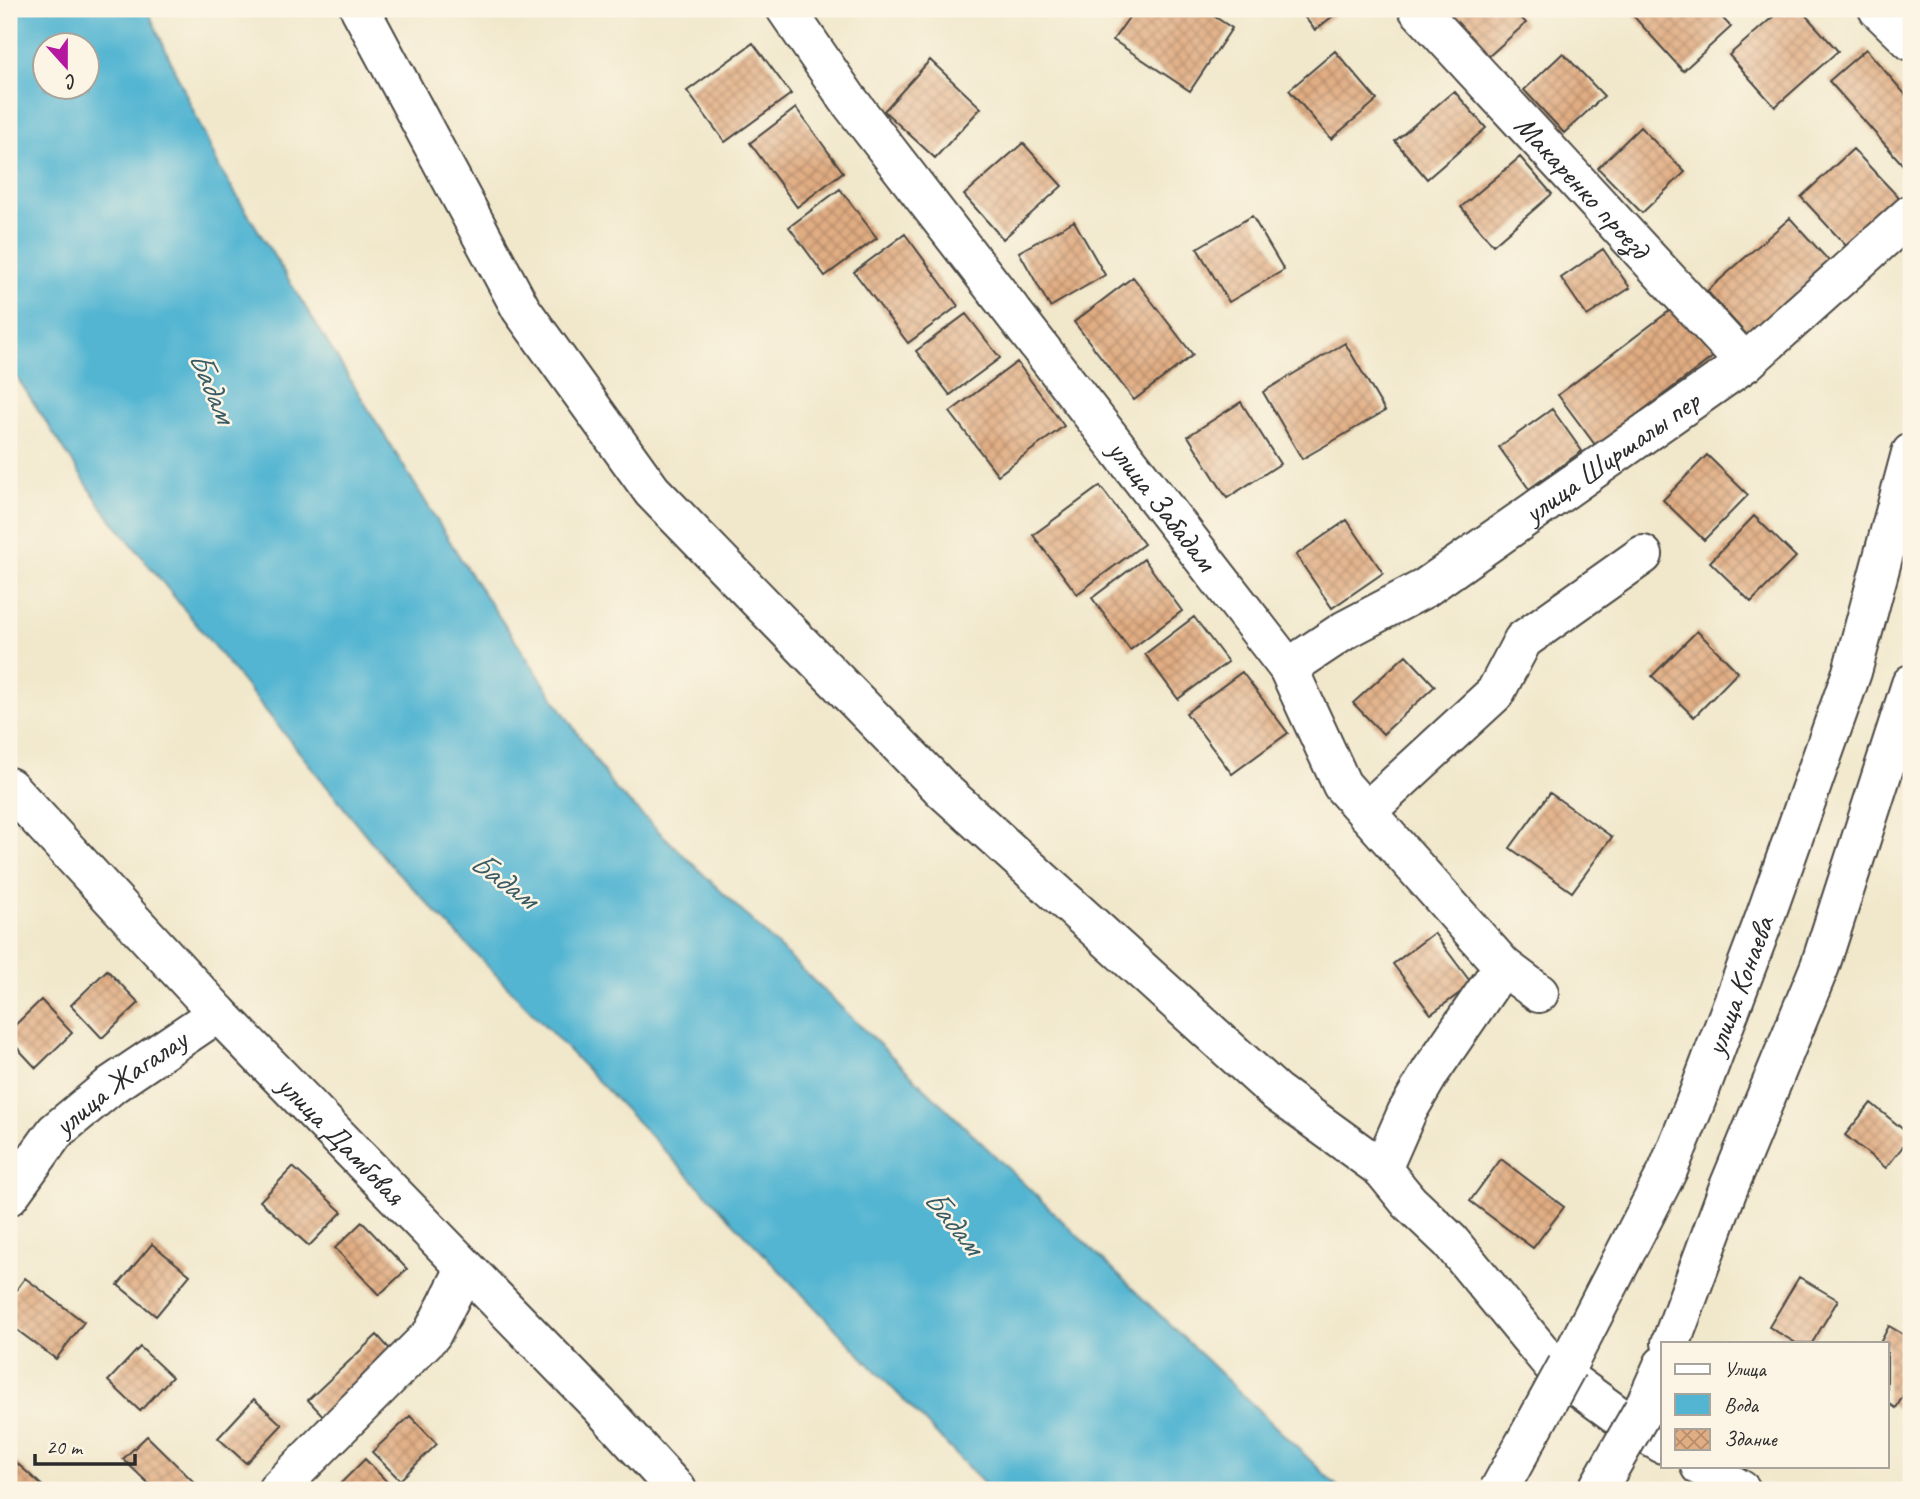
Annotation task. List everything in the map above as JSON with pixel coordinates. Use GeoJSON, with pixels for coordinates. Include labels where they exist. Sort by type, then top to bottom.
{"type":"FeatureCollection","features":[{"type":"Feature","properties":{"kind":"street"},"geometry":{"type":"LineString","coordinates":[[360,9],[521,309],[652,491],[944,791],[1276,1092],[1382,1169],[1409,1202],[1450,1241],[1558,1372],[1635,1428],[1661,1443]]}},
{"type":"Feature","properties":{"kind":"street","name":"улица Забадам"},"geometry":{"type":"LineString","coordinates":[[786,9],[847,98],[1288,668],[1342,785],[1503,966],[1539,993]]}},
{"type":"Feature","properties":{"kind":"street","name":"Макаренко проезд"},"geometry":{"type":"LineString","coordinates":[[1418,9],[1745,363]]}},
{"type":"Feature","properties":{"kind":"street"},"geometry":{"type":"LineString","coordinates":[[1878,9],[1911,41]]}},
{"type":"Feature","properties":{"kind":"street","name":"улица Ширшалы пер"},"geometry":{"type":"LineString","coordinates":[[1288,668],[1345,630],[1425,588],[1745,363],[1911,214]]}},
{"type":"Feature","properties":{"kind":"street","name":"улица Конаева"},"geometry":{"type":"LineString","coordinates":[[1499,1490],[1567,1366],[1668,1170],[1764,920],[1852,672],[1911,453]]}},
{"type":"Feature","properties":{"kind":"street"},"geometry":{"type":"LineString","coordinates":[[1366,812],[1496,693],[1522,640],[1643,555]]}},
{"type":"Feature","properties":{"kind":"street"},"geometry":{"type":"LineString","coordinates":[[1671,1342],[1728,1189],[1820,966],[1911,684]]}},
{"type":"Feature","properties":{"kind":"street","name":"улица Дамбовая"},"geometry":{"type":"LineString","coordinates":[[9,787],[218,1013],[599,1405],[677,1490]]}},
{"type":"Feature","properties":{"kind":"street"},"geometry":{"type":"LineString","coordinates":[[1382,1169],[1408,1112],[1431,1071],[1503,966]]}},
{"type":"Feature","properties":{"kind":"street","name":"улица Жагалау"},"geometry":{"type":"LineString","coordinates":[[9,1196],[55,1132],[113,1084],[218,1013]]}},
{"type":"Feature","properties":{"kind":"street"},"geometry":{"type":"LineString","coordinates":[[277,1490],[432,1334],[465,1269]]}},
{"type":"Feature","properties":{"kind":"street"},"geometry":{"type":"LineString","coordinates":[[1597,1490],[1643,1410],[1661,1370]]}},
{"type":"Feature","properties":{"kind":"street"},"geometry":{"type":"LineString","coordinates":[[1703,1468],[1741,1490]]}},
{"type":"Feature","properties":{"kind":"water","name":"Бадам"},"geometry":{"type":"Polygon","coordinates":[[[9,9],[147,9],[219,167],[467,569],[615,789],[1341,1490],[990,1490],[387,861],[101,506],[9,365],[9,9]]]}},
{"type":"Feature","properties":{"kind":"building"},"geometry":{"type":"Polygon","coordinates":[[[1135,9],[1203,9],[1232,28],[1190,91],[1113,40],[1135,9]]]}},
{"type":"Feature","properties":{"kind":"building"},"geometry":{"type":"Polygon","coordinates":[[[1298,9],[1342,9],[1315,30],[1298,9]]]}},
{"type":"Feature","properties":{"kind":"building"},"geometry":{"type":"Polygon","coordinates":[[[1444,9],[1513,9],[1526,23],[1488,57],[1444,9]]]}},
{"type":"Feature","properties":{"kind":"building"},"geometry":{"type":"Polygon","coordinates":[[[1627,9],[1714,9],[1731,27],[1683,71],[1627,9]]]}},
{"type":"Feature","properties":{"kind":"building"},"geometry":{"type":"Polygon","coordinates":[[[1782,9],[1800,9],[1838,51],[1775,107],[1729,55],[1782,9]]]}},
{"type":"Feature","properties":{"kind":"building"},"geometry":{"type":"Polygon","coordinates":[[[753,43],[791,94],[725,142],[687,91],[753,43]]]}},
{"type":"Feature","properties":{"kind":"building"},"geometry":{"type":"Polygon","coordinates":[[[1866,49],[1911,101],[1911,174],[1829,81],[1866,49]]]}},
{"type":"Feature","properties":{"kind":"building"},"geometry":{"type":"Polygon","coordinates":[[[1335,51],[1377,100],[1331,139],[1289,90],[1335,51]]]}},
{"type":"Feature","properties":{"kind":"building"},"geometry":{"type":"Polygon","coordinates":[[[1563,53],[1604,96],[1564,133],[1524,90],[1563,53]]]}},
{"type":"Feature","properties":{"kind":"building"},"geometry":{"type":"Polygon","coordinates":[[[930,60],[981,108],[935,158],[884,111],[930,60]]]}},
{"type":"Feature","properties":{"kind":"building"},"geometry":{"type":"Polygon","coordinates":[[[1454,91],[1486,128],[1427,179],[1395,141],[1454,91]]]}},
{"type":"Feature","properties":{"kind":"building"},"geometry":{"type":"Polygon","coordinates":[[[796,108],[843,172],[797,207],[750,143],[796,108]]]}},
{"type":"Feature","properties":{"kind":"building"},"geometry":{"type":"Polygon","coordinates":[[[1640,127],[1685,172],[1642,213],[1598,168],[1640,127]]]}},
{"type":"Feature","properties":{"kind":"building"},"geometry":{"type":"Polygon","coordinates":[[[1023,143],[1062,186],[1003,239],[964,195],[1023,143]]]}},
{"type":"Feature","properties":{"kind":"building"},"geometry":{"type":"Polygon","coordinates":[[[1853,149],[1901,200],[1849,249],[1801,197],[1853,149]]]}},
{"type":"Feature","properties":{"kind":"building"},"geometry":{"type":"Polygon","coordinates":[[[1520,157],[1552,194],[1493,245],[1461,207],[1520,157]]]}},
{"type":"Feature","properties":{"kind":"building"},"geometry":{"type":"Polygon","coordinates":[[[840,189],[877,238],[825,276],[789,227],[840,189]]]}},
{"type":"Feature","properties":{"kind":"building"},"geometry":{"type":"Polygon","coordinates":[[[1252,216],[1284,270],[1229,302],[1197,248],[1252,216]]]}},
{"type":"Feature","properties":{"kind":"building"},"geometry":{"type":"Polygon","coordinates":[[[1790,218],[1838,271],[1755,344],[1707,291],[1790,218]]]}},
{"type":"Feature","properties":{"kind":"building"},"geometry":{"type":"Polygon","coordinates":[[[1074,221],[1105,275],[1050,307],[1019,252],[1074,221]]]}},
{"type":"Feature","properties":{"kind":"building"},"geometry":{"type":"Polygon","coordinates":[[[905,234],[958,306],[908,343],[854,272],[905,234]]]}},
{"type":"Feature","properties":{"kind":"building"},"geometry":{"type":"Polygon","coordinates":[[[1603,249],[1630,288],[1587,316],[1561,278],[1603,249]]]}},
{"type":"Feature","properties":{"kind":"building"},"geometry":{"type":"Polygon","coordinates":[[[1133,277],[1193,355],[1134,400],[1074,322],[1133,277]]]}},
{"type":"Feature","properties":{"kind":"building"},"geometry":{"type":"Polygon","coordinates":[[[1680,303],[1718,353],[1596,446],[1558,395],[1680,303]]]}},
{"type":"Feature","properties":{"kind":"building"},"geometry":{"type":"Polygon","coordinates":[[[966,314],[1000,358],[950,395],[916,351],[966,314]]]}},
{"type":"Feature","properties":{"kind":"building"},"geometry":{"type":"Polygon","coordinates":[[[1345,343],[1385,411],[1302,459],[1263,392],[1345,343]]]}},
{"type":"Feature","properties":{"kind":"building"},"geometry":{"type":"Polygon","coordinates":[[[1017,362],[1064,426],[998,475],[950,412],[1017,362]]]}},
{"type":"Feature","properties":{"kind":"building"},"geometry":{"type":"Polygon","coordinates":[[[1241,402],[1280,464],[1227,498],[1188,436],[1241,402]]]}},
{"type":"Feature","properties":{"kind":"building"},"geometry":{"type":"Polygon","coordinates":[[[1552,409],[1582,451],[1529,489],[1499,447],[1552,409]]]}},
{"type":"Feature","properties":{"kind":"building"},"geometry":{"type":"Polygon","coordinates":[[[1707,455],[1748,495],[1704,540],[1663,500],[1707,455]]]}},
{"type":"Feature","properties":{"kind":"building"},"geometry":{"type":"Polygon","coordinates":[[[1100,486],[1144,544],[1077,594],[1033,535],[1100,486]]]}},
{"type":"Feature","properties":{"kind":"building"},"geometry":{"type":"Polygon","coordinates":[[[1754,516],[1796,557],[1751,602],[1710,562],[1754,516]]]}},
{"type":"Feature","properties":{"kind":"building"},"geometry":{"type":"Polygon","coordinates":[[[1347,520],[1383,573],[1332,608],[1296,555],[1347,520]]]}},
{"type":"Feature","properties":{"kind":"building"},"geometry":{"type":"Polygon","coordinates":[[[1144,559],[1182,611],[1130,650],[1092,598],[1144,559]]]}},
{"type":"Feature","properties":{"kind":"building"},"geometry":{"type":"Polygon","coordinates":[[[1194,617],[1228,662],[1178,699],[1145,654],[1194,617]]]}},
{"type":"Feature","properties":{"kind":"building"},"geometry":{"type":"Polygon","coordinates":[[[1697,631],[1738,672],[1694,717],[1652,676],[1697,631]]]}},
{"type":"Feature","properties":{"kind":"building"},"geometry":{"type":"Polygon","coordinates":[[[1406,655],[1435,686],[1383,734],[1353,703],[1406,655]]]}},
{"type":"Feature","properties":{"kind":"building"},"geometry":{"type":"Polygon","coordinates":[[[1242,672],[1288,733],[1232,774],[1186,713],[1242,672]]]}},
{"type":"Feature","properties":{"kind":"building"},"geometry":{"type":"Polygon","coordinates":[[[1550,793],[1612,837],[1572,892],[1510,848],[1550,793]]]}},
{"type":"Feature","properties":{"kind":"building"},"geometry":{"type":"Polygon","coordinates":[[[1434,933],[1472,984],[1431,1014],[1393,964],[1434,933]]]}},
{"type":"Feature","properties":{"kind":"building"},"geometry":{"type":"Polygon","coordinates":[[[107,970],[139,1003],[102,1038],[71,1005],[107,970]]]}},
{"type":"Feature","properties":{"kind":"building"},"geometry":{"type":"Polygon","coordinates":[[[41,1000],[72,1033],[36,1068],[9,1039],[9,1031],[41,1000]]]}},
{"type":"Feature","properties":{"kind":"building"},"geometry":{"type":"Polygon","coordinates":[[[1871,1103],[1911,1136],[1886,1168],[1845,1135],[1871,1103]]]}},
{"type":"Feature","properties":{"kind":"building"},"geometry":{"type":"Polygon","coordinates":[[[1501,1159],[1564,1207],[1533,1248],[1470,1201],[1501,1159]]]}},
{"type":"Feature","properties":{"kind":"building"},"geometry":{"type":"Polygon","coordinates":[[[293,1167],[342,1212],[309,1246],[260,1201],[293,1167]]]}},
{"type":"Feature","properties":{"kind":"building"},"geometry":{"type":"Polygon","coordinates":[[[362,1222],[407,1269],[379,1295],[335,1248],[362,1222]]]}},
{"type":"Feature","properties":{"kind":"building"},"geometry":{"type":"Polygon","coordinates":[[[152,1244],[190,1275],[156,1316],[118,1285],[152,1244]]]}},
{"type":"Feature","properties":{"kind":"building"},"geometry":{"type":"Polygon","coordinates":[[[1799,1277],[1838,1300],[1813,1342],[1794,1342],[1769,1327],[1799,1277]]]}},
{"type":"Feature","properties":{"kind":"building"},"geometry":{"type":"Polygon","coordinates":[[[25,1278],[84,1322],[56,1359],[9,1324],[9,1300],[25,1278]]]}},
{"type":"Feature","properties":{"kind":"building"},"geometry":{"type":"Polygon","coordinates":[[[1889,1326],[1911,1339],[1911,1382],[1896,1408],[1888,1403],[1888,1342],[1881,1342],[1889,1326]]]}},
{"type":"Feature","properties":{"kind":"building"},"geometry":{"type":"Polygon","coordinates":[[[377,1335],[398,1358],[330,1423],[308,1400],[377,1335]]]}},
{"type":"Feature","properties":{"kind":"building"},"geometry":{"type":"Polygon","coordinates":[[[140,1347],[172,1377],[140,1411],[108,1381],[140,1347]]]}},
{"type":"Feature","properties":{"kind":"building"},"geometry":{"type":"Polygon","coordinates":[[[254,1399],[282,1425],[246,1463],[218,1438],[254,1399]]]}},
{"type":"Feature","properties":{"kind":"building"},"geometry":{"type":"Polygon","coordinates":[[[410,1416],[437,1444],[400,1480],[372,1452],[410,1416]]]}},
{"type":"Feature","properties":{"kind":"building"},"geometry":{"type":"Polygon","coordinates":[[[147,1436],[202,1490],[155,1490],[123,1459],[147,1436]]]}},
{"type":"Feature","properties":{"kind":"building"},"geometry":{"type":"Polygon","coordinates":[[[9,1456],[47,1490],[9,1490],[9,1456]]]}},
{"type":"Feature","properties":{"kind":"building"},"geometry":{"type":"Polygon","coordinates":[[[365,1459],[393,1488],[391,1490],[334,1490],[365,1459]]]}}]}
